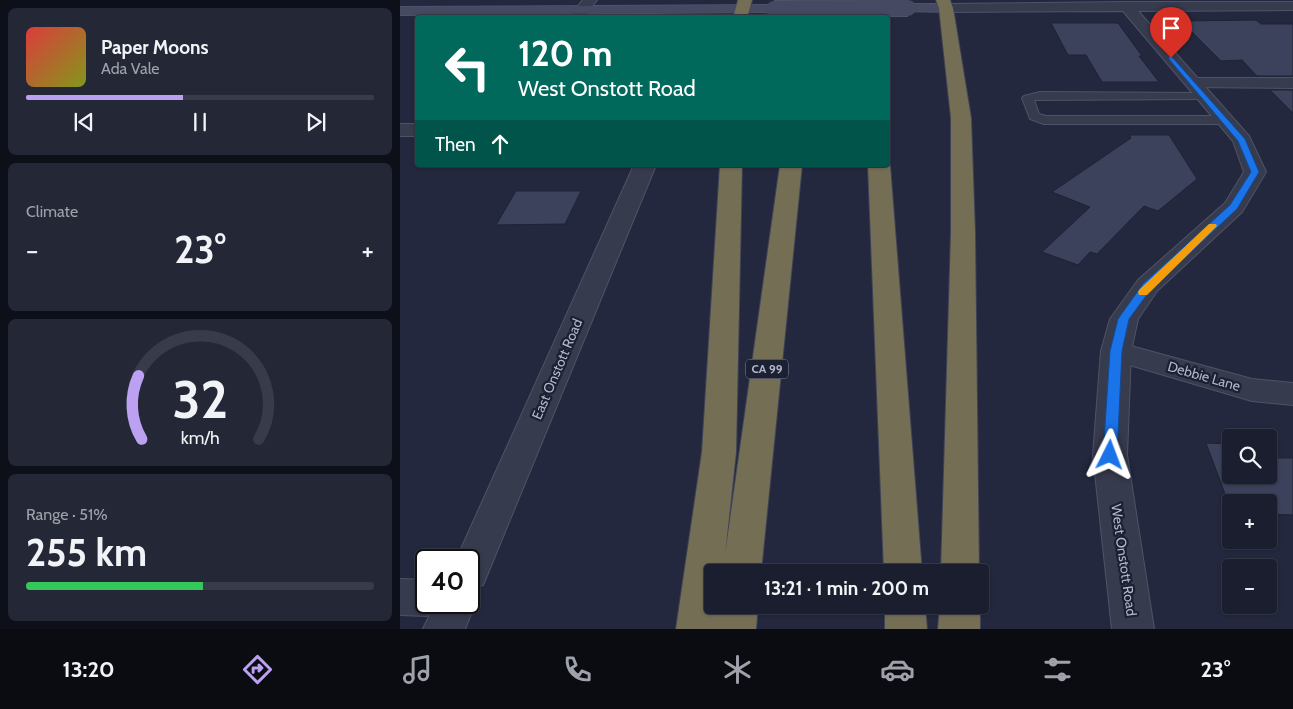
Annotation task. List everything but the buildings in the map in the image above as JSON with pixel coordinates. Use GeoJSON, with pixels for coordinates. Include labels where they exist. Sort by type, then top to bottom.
{"type":"FeatureCollection","features":[{"type":"Feature","properties":{"kind":"highway"},"geometry":{"type":"LineString","coordinates":[[809,15],[811,0]]}},
{"type":"Feature","properties":{"kind":"highway"},"geometry":{"type":"LineString","coordinates":[[870,0],[871,15]]}},
{"type":"Feature","properties":{"kind":"highway"},"geometry":{"type":"LineString","coordinates":[[945,4],[961,128],[963,232],[960,564]]}},
{"type":"Feature","properties":{"kind":"highway"},"geometry":{"type":"LineString","coordinates":[[697,629],[719,452],[731,167]]}},
{"type":"Feature","properties":{"kind":"highway","name":"CA 99"},"geometry":{"type":"LineString","coordinates":[[743,564],[791,167]]}},
{"type":"Feature","properties":{"kind":"highway"},"geometry":{"type":"LineString","coordinates":[[879,167],[903,564]]}},
{"type":"Feature","properties":{"kind":"highway"},"geometry":{"type":"LineString","coordinates":[[735,629],[737,614]]}},
{"type":"Feature","properties":{"kind":"highway"},"geometry":{"type":"LineString","coordinates":[[905,614],[906,629]]}},
{"type":"Feature","properties":{"kind":"highway"},"geometry":{"type":"LineString","coordinates":[[959,629],[960,614]]}},
{"type":"Feature","properties":{"kind":"main road"},"geometry":{"type":"LineString","coordinates":[[400,11],[577,14],[742,9],[908,8],[945,4]]}},
{"type":"Feature","properties":{"kind":"street"},"geometry":{"type":"LineString","coordinates":[[577,14],[590,0]]}},
{"type":"Feature","properties":{"kind":"street"},"geometry":{"type":"LineString","coordinates":[[945,4],[1293,6]]}},
{"type":"Feature","properties":{"kind":"street","name":"West Onstott Road"},"geometry":{"type":"LineString","coordinates":[[1126,6],[1242,140],[1255,172],[1234,207],[1147,286],[1124,319],[1116,351],[1110,455],[1133,629]]}},
{"type":"Feature","properties":{"kind":"street"},"geometry":{"type":"LineString","coordinates":[[1199,90],[1293,83]]}},
{"type":"Feature","properties":{"kind":"street"},"geometry":{"type":"LineString","coordinates":[[400,130],[415,130]]}},
{"type":"Feature","properties":{"kind":"street","name":"East Onstott Road"},"geometry":{"type":"LineString","coordinates":[[479,549],[644,167]]}},
{"type":"Feature","properties":{"kind":"street","name":"Debbie Lane"},"geometry":{"type":"LineString","coordinates":[[1116,351],[1252,390],[1293,394]]}},
{"type":"Feature","properties":{"kind":"street"},"geometry":{"type":"LineString","coordinates":[[400,598],[415,598]]}},
{"type":"Feature","properties":{"kind":"street"},"geometry":{"type":"LineString","coordinates":[[444,629],[451,614]]}},
{"type":"Feature","properties":{"kind":"lane"},"geometry":{"type":"LineString","coordinates":[[1199,90],[1040,95],[1028,98],[1034,116],[1044,120],[1225,120]]}},
{"type":"Feature","properties":{"kind":"slow traffic"},"geometry":{"type":"LineString","coordinates":[[1143,292],[1147,286],[1212,226]]}},
{"type":"Feature","properties":{"kind":"route"},"geometry":{"type":"LineString","coordinates":[[1110,455],[1116,351],[1124,319],[1147,286],[1234,207],[1255,172],[1242,140],[1171,58]]}}]}
